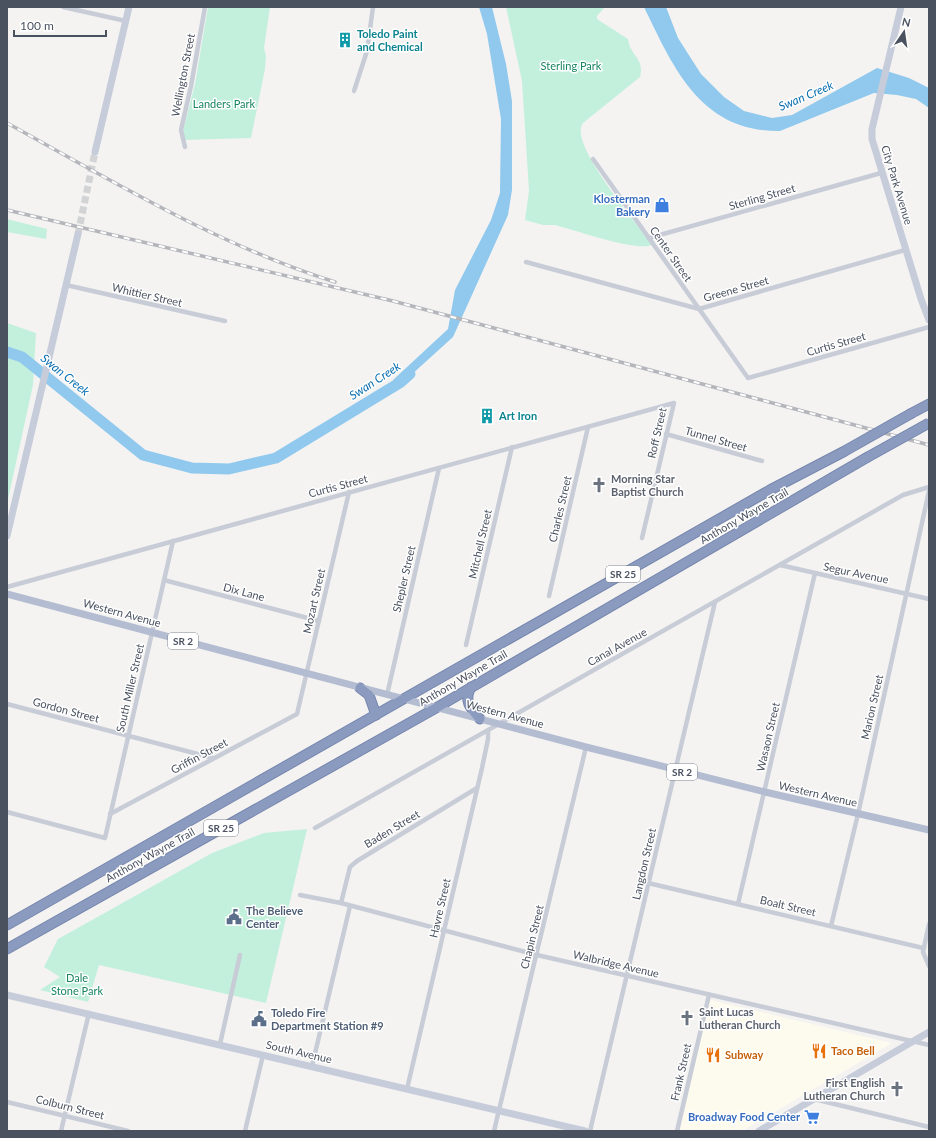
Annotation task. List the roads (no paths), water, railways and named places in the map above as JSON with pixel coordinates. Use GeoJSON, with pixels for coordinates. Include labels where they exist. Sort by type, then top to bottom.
{"type":"FeatureCollection","features":[{"type":"Feature","properties":{"kind":"highway","name":"Anthony Wayne Trail"},"geometry":{"type":"LineString","coordinates":[[9,925],[770,490],[843,452],[929,404]]}},
{"type":"Feature","properties":{"kind":"highway","name":"Anthony Wayne Trail"},"geometry":{"type":"LineString","coordinates":[[7,949],[436,708],[866,458],[929,423]]}},
{"type":"Feature","properties":{"kind":"highway"},"geometry":{"type":"LineString","coordinates":[[471,687],[466,700],[480,719]]}},
{"type":"Feature","properties":{"kind":"highway"},"geometry":{"type":"LineString","coordinates":[[360,688],[369,695],[376,715]]}},
{"type":"Feature","properties":{"kind":"main road","name":"Western Avenue"},"geometry":{"type":"LineString","coordinates":[[7,594],[675,770],[929,830]]}},
{"type":"Feature","properties":{"kind":"street"},"geometry":{"type":"LineString","coordinates":[[63,7],[126,21]]}},
{"type":"Feature","properties":{"kind":"street"},"geometry":{"type":"LineString","coordinates":[[95,152],[129,7]]}},
{"type":"Feature","properties":{"kind":"street","name":"Wellington Street"},"geometry":{"type":"LineString","coordinates":[[185,147],[181,130],[191,86],[205,7]]}},
{"type":"Feature","properties":{"kind":"street"},"geometry":{"type":"LineString","coordinates":[[354,91],[367,51],[373,7]]}},
{"type":"Feature","properties":{"kind":"street","name":"City Park Avenue"},"geometry":{"type":"LineString","coordinates":[[902,7],[872,139],[905,250],[929,320]]}},
{"type":"Feature","properties":{"kind":"street","name":"Center Street"},"geometry":{"type":"LineString","coordinates":[[593,160],[748,378]]}},
{"type":"Feature","properties":{"kind":"street","name":"Sterling Street"},"geometry":{"type":"LineString","coordinates":[[649,238],[881,172]]}},
{"type":"Feature","properties":{"kind":"street"},"geometry":{"type":"LineString","coordinates":[[7,536],[78,234]]}},
{"type":"Feature","properties":{"kind":"street","name":"Greene Street"},"geometry":{"type":"LineString","coordinates":[[526,262],[699,309],[905,250]]}},
{"type":"Feature","properties":{"kind":"street","name":"Whittier Street"},"geometry":{"type":"LineString","coordinates":[[66,285],[225,321]]}},
{"type":"Feature","properties":{"kind":"street","name":"Curtis Street"},"geometry":{"type":"LineString","coordinates":[[748,378],[929,328]]}},
{"type":"Feature","properties":{"kind":"street","name":"Curtis Street"},"geometry":{"type":"LineString","coordinates":[[7,587],[674,403]]}},
{"type":"Feature","properties":{"kind":"street","name":"Roff Street"},"geometry":{"type":"LineString","coordinates":[[642,538],[674,403]]}},
{"type":"Feature","properties":{"kind":"street","name":"Charles Street"},"geometry":{"type":"LineString","coordinates":[[549,596],[588,426]]}},
{"type":"Feature","properties":{"kind":"street","name":"Tunnel Street"},"geometry":{"type":"LineString","coordinates":[[666,434],[762,461]]}},
{"type":"Feature","properties":{"kind":"street","name":"Mitchell Street"},"geometry":{"type":"LineString","coordinates":[[466,646],[512,447]]}},
{"type":"Feature","properties":{"kind":"street","name":"Shepler Street"},"geometry":{"type":"LineString","coordinates":[[387,695],[439,468]]}},
{"type":"Feature","properties":{"kind":"street","name":"Canal Avenue"},"geometry":{"type":"LineString","coordinates":[[315,828],[902,495],[929,487]]}},
{"type":"Feature","properties":{"kind":"street","name":"Marion Street"},"geometry":{"type":"LineString","coordinates":[[831,926],[858,814],[929,491]]}},
{"type":"Feature","properties":{"kind":"street","name":"Mozart Street"},"geometry":{"type":"LineString","coordinates":[[297,714],[349,492]]}},
{"type":"Feature","properties":{"kind":"street","name":"South Miller Street"},"geometry":{"type":"LineString","coordinates":[[7,812],[105,838],[173,541]]}},
{"type":"Feature","properties":{"kind":"street","name":"Segur Avenue"},"geometry":{"type":"LineString","coordinates":[[780,565],[929,599]]}},
{"type":"Feature","properties":{"kind":"street","name":"Wasaon Street"},"geometry":{"type":"LineString","coordinates":[[738,904],[815,573]]}},
{"type":"Feature","properties":{"kind":"street","name":"Dix Lane"},"geometry":{"type":"LineString","coordinates":[[164,580],[319,621]]}},
{"type":"Feature","properties":{"kind":"street","name":"Langdon Street"},"geometry":{"type":"LineString","coordinates":[[590,1131],[715,602]]}},
{"type":"Feature","properties":{"kind":"street","name":"Gordon Street"},"geometry":{"type":"LineString","coordinates":[[7,704],[213,758]]}},
{"type":"Feature","properties":{"kind":"street","name":"Griffin Street"},"geometry":{"type":"LineString","coordinates":[[110,814],[297,714]]}},
{"type":"Feature","properties":{"kind":"street","name":"Havre Street"},"geometry":{"type":"LineString","coordinates":[[407,1089],[477,788],[488,739],[488,731]]}},
{"type":"Feature","properties":{"kind":"street","name":"Chapin Street"},"geometry":{"type":"LineString","coordinates":[[494,1131],[586,747]]}},
{"type":"Feature","properties":{"kind":"street","name":"Baden Street"},"geometry":{"type":"LineString","coordinates":[[341,903],[350,867],[357,861],[477,788]]}},
{"type":"Feature","properties":{"kind":"street","name":"Boalt Street"},"geometry":{"type":"LineString","coordinates":[[648,883],[924,948]]}},
{"type":"Feature","properties":{"kind":"street","name":"Walbridge Avenue"},"geometry":{"type":"LineString","coordinates":[[300,895],[341,903],[537,955],[929,1045]]}},
{"type":"Feature","properties":{"kind":"street"},"geometry":{"type":"LineString","coordinates":[[312,1066],[350,906]]}},
{"type":"Feature","properties":{"kind":"street"},"geometry":{"type":"LineString","coordinates":[[929,924],[924,948],[924,956],[929,966]]}},
{"type":"Feature","properties":{"kind":"street"},"geometry":{"type":"LineString","coordinates":[[220,1044],[240,955]]}},
{"type":"Feature","properties":{"kind":"street","name":"South Avenue"},"geometry":{"type":"LineString","coordinates":[[7,995],[89,1013],[586,1131]]}},
{"type":"Feature","properties":{"kind":"street","name":"Frank Street"},"geometry":{"type":"LineString","coordinates":[[677,1131],[709,995]]}},
{"type":"Feature","properties":{"kind":"street"},"geometry":{"type":"LineString","coordinates":[[61,1131],[89,1013]]}},
{"type":"Feature","properties":{"kind":"street"},"geometry":{"type":"LineString","coordinates":[[759,1131],[929,1032]]}},
{"type":"Feature","properties":{"kind":"street"},"geometry":{"type":"LineString","coordinates":[[245,1131],[263,1055]]}},
{"type":"Feature","properties":{"kind":"street"},"geometry":{"type":"LineString","coordinates":[[814,1099],[929,1127]]}},
{"type":"Feature","properties":{"kind":"street","name":"Colburn Street"},"geometry":{"type":"LineString","coordinates":[[7,1102],[128,1131]]}},
{"type":"Feature","properties":{"kind":"water"},"geometry":{"type":"Polygon","coordinates":[[[479,7],[492,7],[506,64],[512,101],[512,190],[508,215],[453,337],[400,385],[393,380],[448,329],[455,290],[491,220],[500,193],[501,119],[487,34],[479,7]]]}},
{"type":"Feature","properties":{"kind":"water"},"geometry":{"type":"Polygon","coordinates":[[[644,7],[666,7],[678,38],[701,74],[724,97],[744,111],[772,118],[792,115],[877,68],[909,78],[929,88],[929,108],[916,99],[897,95],[874,93],[780,131],[753,129],[730,121],[710,109],[694,93],[679,74],[644,7]]]}},
{"type":"Feature","properties":{"kind":"waterway","name":"Swan Creek"},"geometry":{"type":"LineString","coordinates":[[7,352],[22,357],[143,455],[192,468],[229,469],[276,458],[401,382],[410,374]]}},
{"type":"Feature","properties":{"kind":"tunnel"},"geometry":{"type":"LineString","coordinates":[[78,234],[95,152]]}},
{"type":"Feature","properties":{"kind":"railway"},"geometry":{"type":"LineString","coordinates":[[7,123],[167,211],[208,231],[249,250],[335,282]]}},
{"type":"Feature","properties":{"kind":"railway"},"geometry":{"type":"LineString","coordinates":[[7,210],[393,301],[929,445]]}},
{"type":"Feature","properties":{"kind":"place","name":"Toledo Paint and Chemical"},"geometry":{"type":"Point","coordinates":[345,40]}},
{"type":"Feature","properties":{"kind":"place","name":"Klosterman Bakery"},"geometry":{"type":"Point","coordinates":[662,205]}},
{"type":"Feature","properties":{"kind":"place","name":"Art Iron"},"geometry":{"type":"Point","coordinates":[487,416]}},
{"type":"Feature","properties":{"kind":"place","name":"Morning Star Baptist Church"},"geometry":{"type":"Point","coordinates":[599,485]}},
{"type":"Feature","properties":{"kind":"place","name":"The Believe Center"},"geometry":{"type":"Point","coordinates":[234,917]}},
{"type":"Feature","properties":{"kind":"place","name":"Saint Lucas Lutheran Church"},"geometry":{"type":"Point","coordinates":[687,1018]}},
{"type":"Feature","properties":{"kind":"place","name":"Toledo Fire Department Station #9"},"geometry":{"type":"Point","coordinates":[259,1019]}},
{"type":"Feature","properties":{"kind":"place","name":"Taco Bell"},"geometry":{"type":"Point","coordinates":[819,1051]}},
{"type":"Feature","properties":{"kind":"place","name":"Subway"},"geometry":{"type":"Point","coordinates":[713,1055]}},
{"type":"Feature","properties":{"kind":"place","name":"First English Lutheran Church"},"geometry":{"type":"Point","coordinates":[897,1089]}},
{"type":"Feature","properties":{"kind":"place","name":"Broadway Food Center"},"geometry":{"type":"Point","coordinates":[812,1117]}},
{"type":"Feature","properties":{"kind":"park label","name":"Sterling Park"},"geometry":{"type":"Point","coordinates":[571,66]}},
{"type":"Feature","properties":{"kind":"park label","name":"Landers Park"},"geometry":{"type":"Point","coordinates":[224,104]}},
{"type":"Feature","properties":{"kind":"park label","name":"Dale Stone Park"},"geometry":{"type":"Point","coordinates":[77,984]}}]}
